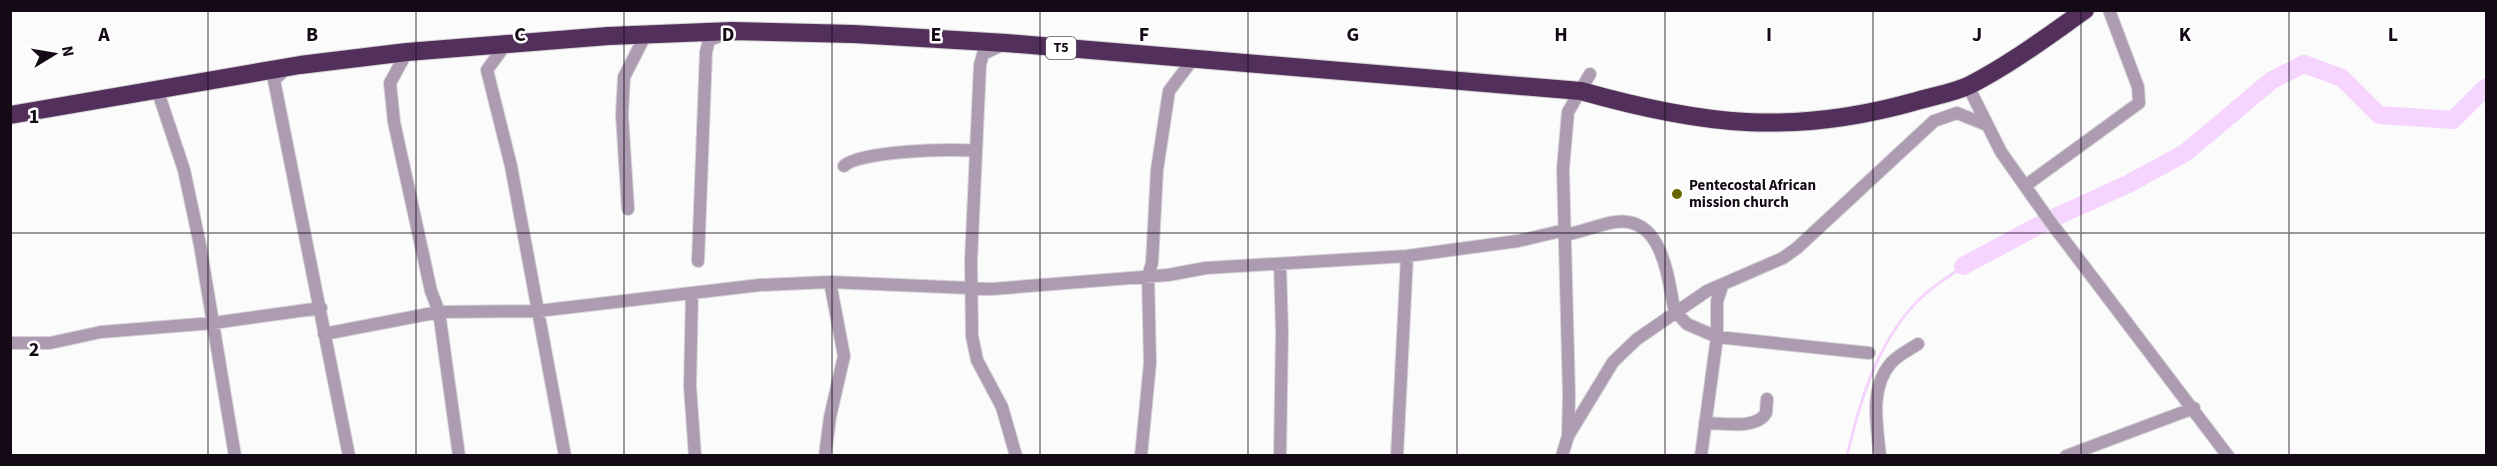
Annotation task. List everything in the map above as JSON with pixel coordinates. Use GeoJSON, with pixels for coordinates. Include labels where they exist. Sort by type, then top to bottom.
{"type":"FeatureCollection","features":[{"type":"Feature","properties":{"kind":"highway","name":"T5"},"geometry":{"type":"LineString","coordinates":[[10,115],[289,67],[407,52],[646,34],[732,31],[854,33],[1581,92],[1647,110],[1714,121],[1758,124],[1815,120],[1881,111],[1968,86],[2025,52],[2085,10]]}},
{"type":"Feature","properties":{"kind":"street"},"geometry":{"type":"LineString","coordinates":[[2025,186],[2139,103],[2138,87],[2109,10]]}},
{"type":"Feature","properties":{"kind":"street"},"geometry":{"type":"LineString","coordinates":[[698,261],[706,52],[709,40],[732,31]]}},
{"type":"Feature","properties":{"kind":"street"},"geometry":{"type":"LineString","coordinates":[[628,209],[622,115],[624,77],[646,34]]}},
{"type":"Feature","properties":{"kind":"street"},"geometry":{"type":"LineString","coordinates":[[506,44],[487,70],[511,166],[565,456]]}},
{"type":"Feature","properties":{"kind":"street"},"geometry":{"type":"LineString","coordinates":[[1006,44],[983,54],[976,151],[972,289],[973,348],[1002,407],[1016,456]]}},
{"type":"Feature","properties":{"kind":"street"},"geometry":{"type":"LineString","coordinates":[[407,52],[390,83],[394,122],[431,291],[439,312],[459,456]]}},
{"type":"Feature","properties":{"kind":"street"},"geometry":{"type":"LineString","coordinates":[[1141,456],[1150,363],[1148,276],[1152,263],[1157,170],[1169,92],[1193,59]]}},
{"type":"Feature","properties":{"kind":"street"},"geometry":{"type":"LineString","coordinates":[[289,67],[274,80],[350,456]]}},
{"type":"Feature","properties":{"kind":"street"},"geometry":{"type":"LineString","coordinates":[[1568,436],[1563,169],[1568,112],[1590,74]]}},
{"type":"Feature","properties":{"kind":"street"},"geometry":{"type":"LineString","coordinates":[[1968,86],[2001,152],[2073,254],[2194,408],[2228,456]]}},
{"type":"Feature","properties":{"kind":"street"},"geometry":{"type":"LineString","coordinates":[[157,89],[184,170],[235,456]]}},
{"type":"Feature","properties":{"kind":"street"},"geometry":{"type":"LineString","coordinates":[[1562,456],[1568,436],[1613,362],[1637,339],[1723,284],[1783,258],[1797,248],[1934,121],[1957,113],[1988,125]]}},
{"type":"Feature","properties":{"kind":"street"},"geometry":{"type":"LineString","coordinates":[[844,166],[863,157],[919,150],[976,151]]}},
{"type":"Feature","properties":{"kind":"street"},"geometry":{"type":"LineString","coordinates":[[324,334],[439,312],[538,311],[760,285],[830,282],[972,289],[1148,276],[1206,268],[1407,256],[1518,241],[1617,221],[1634,225],[1658,242],[1675,313],[1686,324],[1717,338],[1869,353]]}},
{"type":"Feature","properties":{"kind":"street"},"geometry":{"type":"LineString","coordinates":[[1397,456],[1407,256]]}},
{"type":"Feature","properties":{"kind":"street"},"geometry":{"type":"LineString","coordinates":[[1280,265],[1282,331],[1280,456]]}},
{"type":"Feature","properties":{"kind":"street"},"geometry":{"type":"LineString","coordinates":[[825,456],[832,406],[844,356],[830,282]]}},
{"type":"Feature","properties":{"kind":"street"},"geometry":{"type":"LineString","coordinates":[[1701,456],[1717,338],[1716,301],[1723,284]]}},
{"type":"Feature","properties":{"kind":"street"},"geometry":{"type":"LineString","coordinates":[[692,293],[690,386],[695,456]]}},
{"type":"Feature","properties":{"kind":"street"},"geometry":{"type":"LineString","coordinates":[[10,343],[44,344],[101,332],[213,323],[321,308]]}},
{"type":"Feature","properties":{"kind":"street"},"geometry":{"type":"LineString","coordinates":[[1880,456],[1877,394],[1892,361],[1918,344]]}},
{"type":"Feature","properties":{"kind":"street"},"geometry":{"type":"LineString","coordinates":[[1705,423],[1738,424],[1759,420],[1766,413],[1767,399]]}},
{"type":"Feature","properties":{"kind":"street"},"geometry":{"type":"LineString","coordinates":[[2066,456],[2194,408]]}},
{"type":"Feature","properties":{"kind":"waterway"},"geometry":{"type":"LineString","coordinates":[[1963,266],[2049,220],[2128,184],[2185,153],[2272,80],[2304,64],[2342,78],[2379,115],[2453,120],[2486,87]]}},
{"type":"Feature","properties":{"kind":"waterway"},"geometry":{"type":"LineString","coordinates":[[1847,456],[1858,412],[1874,369],[1896,328],[1925,294],[1963,266]]}},
{"type":"Feature","properties":{"kind":"place","name":"Pentecostal African mission church"},"geometry":{"type":"Point","coordinates":[1677,194]}}]}
